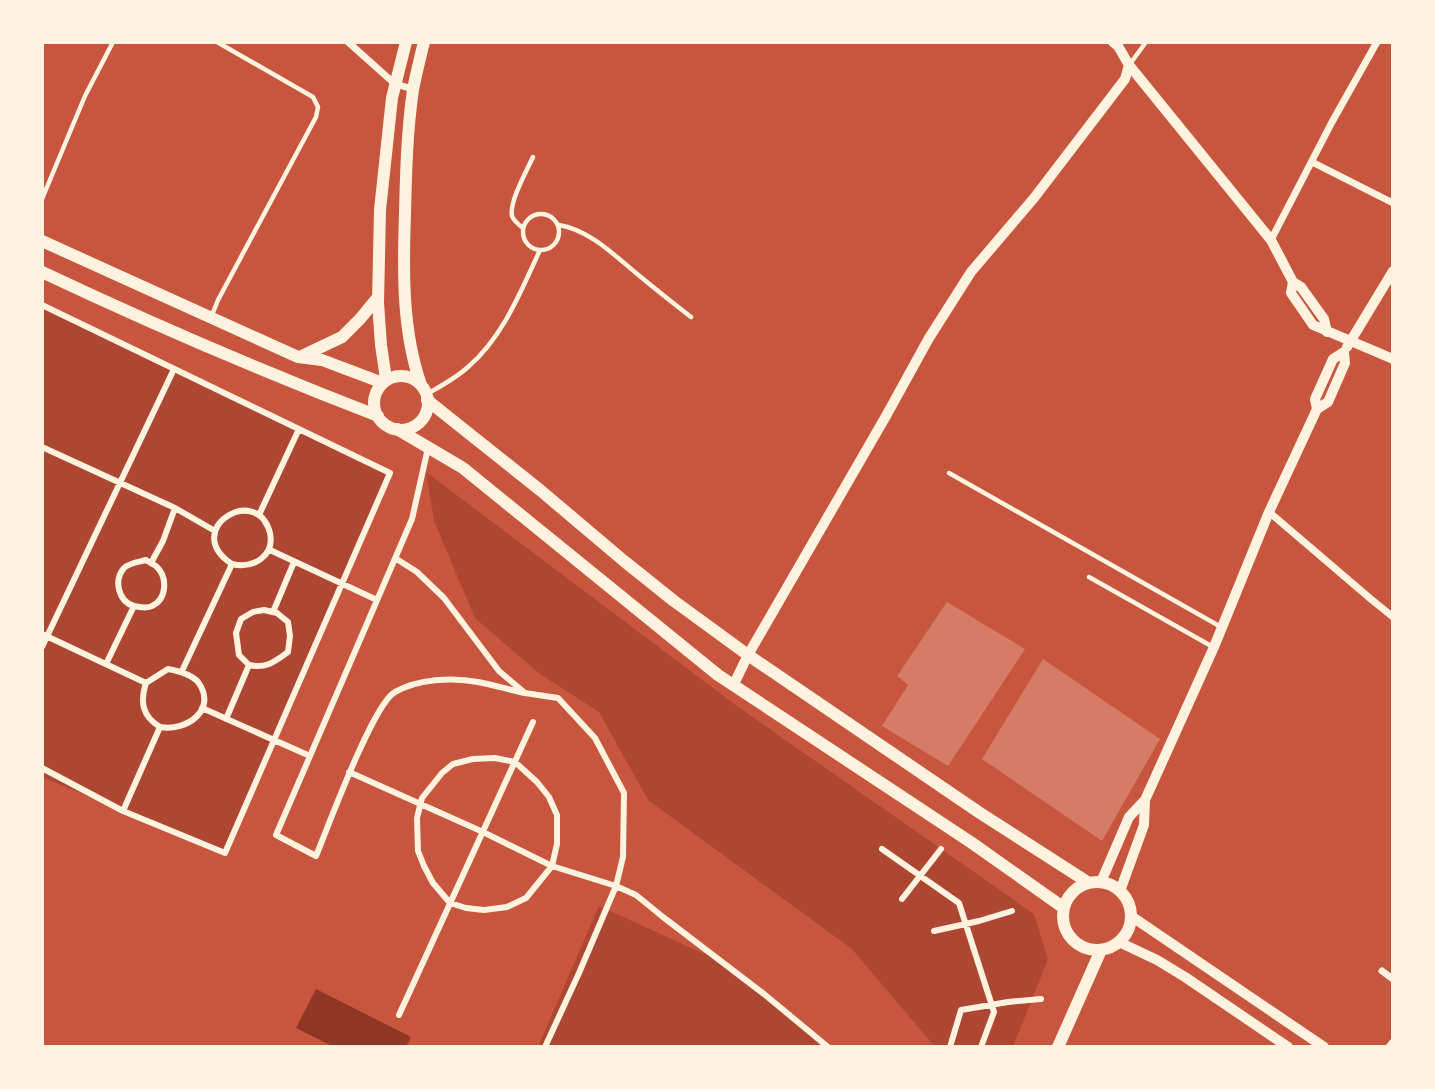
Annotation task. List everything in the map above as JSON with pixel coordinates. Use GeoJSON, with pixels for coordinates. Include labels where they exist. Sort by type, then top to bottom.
{"type":"FeatureCollection","features":[{"type":"Feature","properties":{"kind":"main road"},"geometry":{"type":"LineString","coordinates":[[384,381],[378,297],[380,211],[392,98],[405,42]]}},
{"type":"Feature","properties":{"kind":"main road"},"geometry":{"type":"LineString","coordinates":[[397,429],[408,429],[418,424],[428,405],[417,372],[405,298],[404,234],[414,89],[424,42]]}},
{"type":"Feature","properties":{"kind":"main road"},"geometry":{"type":"LineString","coordinates":[[42,242],[298,357],[322,360],[384,381]]}},
{"type":"Feature","properties":{"kind":"main road"},"geometry":{"type":"LineString","coordinates":[[42,272],[192,341],[378,416]]}},
{"type":"Feature","properties":{"kind":"main road"},"geometry":{"type":"LineString","coordinates":[[298,357],[342,337],[378,297]]}},
{"type":"Feature","properties":{"kind":"main road"},"geometry":{"type":"LineString","coordinates":[[1064,908],[972,843],[718,676],[463,468],[384,424],[378,416],[374,402],[377,389],[384,381],[402,376],[413,378],[425,393],[664,593],[748,655],[980,813],[1095,883],[1112,885],[1120,891],[1130,907],[1130,926],[1119,942],[1101,950],[1093,950],[1077,943],[1070,937],[1063,918],[1064,908],[1073,892],[1095,883]]}},
{"type":"Feature","properties":{"kind":"main road"},"geometry":{"type":"LineString","coordinates":[[1058,1047],[1101,950]]}},
{"type":"Feature","properties":{"kind":"street"},"geometry":{"type":"LineString","coordinates":[[348,42],[395,84],[414,89]]}},
{"type":"Feature","properties":{"kind":"street"},"geometry":{"type":"LineString","coordinates":[[1113,42],[1272,240],[1293,282],[1301,287],[1324,319],[1327,332],[1393,359]]}},
{"type":"Feature","properties":{"kind":"street"},"geometry":{"type":"LineString","coordinates":[[1272,240],[1377,42]]}},
{"type":"Feature","properties":{"kind":"street"},"geometry":{"type":"LineString","coordinates":[[733,686],[748,655],[929,338],[971,272],[1034,198],[1115,94],[1125,79],[1129,65]]}},
{"type":"Feature","properties":{"kind":"street"},"geometry":{"type":"LineString","coordinates":[[1312,162],[1393,203]]}},
{"type":"Feature","properties":{"kind":"street"},"geometry":{"type":"LineString","coordinates":[[1095,883],[1129,817],[1145,800],[1214,647],[1269,512],[1317,409],[1315,399],[1333,359],[1344,352],[1351,342],[1393,271]]}},
{"type":"Feature","properties":{"kind":"street"},"geometry":{"type":"LineString","coordinates":[[42,305],[390,473],[225,853],[123,811],[42,768]]}},
{"type":"Feature","properties":{"kind":"street"},"geometry":{"type":"LineString","coordinates":[[42,647],[44,636],[174,369]]}},
{"type":"Feature","properties":{"kind":"street"},"geometry":{"type":"LineString","coordinates":[[259,515],[299,429]]}},
{"type":"Feature","properties":{"kind":"street"},"geometry":{"type":"LineString","coordinates":[[42,447],[175,508],[215,531]]}},
{"type":"Feature","properties":{"kind":"street"},"geometry":{"type":"LineString","coordinates":[[428,449],[412,519],[276,835],[316,856],[349,772],[391,694],[410,685],[433,680],[477,682],[558,698],[594,738],[624,793],[623,857],[616,887],[545,1047]]}},
{"type":"Feature","properties":{"kind":"street"},"geometry":{"type":"LineString","coordinates":[[151,563],[163,541],[175,508]]}},
{"type":"Feature","properties":{"kind":"street"},"geometry":{"type":"LineString","coordinates":[[248,511],[259,515],[266,524],[270,535],[270,550],[264,558],[253,564],[242,567],[232,564],[217,552],[215,531],[224,517],[235,512],[248,511]]}},
{"type":"Feature","properties":{"kind":"street"},"geometry":{"type":"LineString","coordinates":[[1269,512],[1393,617]]}},
{"type":"Feature","properties":{"kind":"street"},"geometry":{"type":"LineString","coordinates":[[270,550],[377,600]]}},
{"type":"Feature","properties":{"kind":"street"},"geometry":{"type":"LineString","coordinates":[[395,558],[417,572],[444,598],[499,671],[526,693]]}},
{"type":"Feature","properties":{"kind":"street"},"geometry":{"type":"LineString","coordinates":[[146,560],[158,567],[165,580],[164,594],[153,606],[134,606],[121,598],[118,590],[120,578],[125,568],[146,560]]}},
{"type":"Feature","properties":{"kind":"street"},"geometry":{"type":"LineString","coordinates":[[273,612],[294,562]]}},
{"type":"Feature","properties":{"kind":"street"},"geometry":{"type":"LineString","coordinates":[[182,671],[232,564]]}},
{"type":"Feature","properties":{"kind":"street"},"geometry":{"type":"LineString","coordinates":[[106,664],[134,606]]}},
{"type":"Feature","properties":{"kind":"street"},"geometry":{"type":"LineString","coordinates":[[264,610],[278,613],[288,622],[288,652],[269,665],[249,665],[239,655],[236,633],[241,619],[253,612],[264,610]]}},
{"type":"Feature","properties":{"kind":"street"},"geometry":{"type":"LineString","coordinates":[[44,636],[146,682]]}},
{"type":"Feature","properties":{"kind":"street"},"geometry":{"type":"LineString","coordinates":[[226,719],[249,665]]}},
{"type":"Feature","properties":{"kind":"street"},"geometry":{"type":"LineString","coordinates":[[169,669],[182,671],[197,681],[204,694],[202,708],[194,720],[180,727],[160,727],[146,714],[143,694],[146,682],[169,669]]}},
{"type":"Feature","properties":{"kind":"street"},"geometry":{"type":"LineString","coordinates":[[202,708],[310,756]]}},
{"type":"Feature","properties":{"kind":"street"},"geometry":{"type":"LineString","coordinates":[[399,1015],[533,722]]}},
{"type":"Feature","properties":{"kind":"street"},"geometry":{"type":"LineString","coordinates":[[123,811],[160,727]]}},
{"type":"Feature","properties":{"kind":"street"},"geometry":{"type":"LineString","coordinates":[[495,758],[515,762],[549,797],[557,815],[557,844],[552,866],[526,898],[507,907],[484,910],[450,903],[433,883],[418,851],[417,818],[422,798],[453,764],[473,759],[495,758]]}},
{"type":"Feature","properties":{"kind":"street"},"geometry":{"type":"LineString","coordinates":[[349,772],[552,866],[636,895],[764,993],[828,1047]]}},
{"type":"Feature","properties":{"kind":"street"},"geometry":{"type":"LineString","coordinates":[[1120,891],[1144,825],[1145,800]]}},
{"type":"Feature","properties":{"kind":"street"},"geometry":{"type":"LineString","coordinates":[[882,849],[959,903],[994,1012],[981,1047]]}},
{"type":"Feature","properties":{"kind":"street"},"geometry":{"type":"LineString","coordinates":[[902,899],[941,849]]}},
{"type":"Feature","properties":{"kind":"street"},"geometry":{"type":"LineString","coordinates":[[934,931],[1012,911]]}},
{"type":"Feature","properties":{"kind":"street"},"geometry":{"type":"LineString","coordinates":[[1131,916],[1324,1047]]}},
{"type":"Feature","properties":{"kind":"street"},"geometry":{"type":"LineString","coordinates":[[1119,942],[1185,977],[1287,1047]]}},
{"type":"Feature","properties":{"kind":"street"},"geometry":{"type":"LineString","coordinates":[[1382,971],[1393,978]]}},
{"type":"Feature","properties":{"kind":"street"},"geometry":{"type":"LineString","coordinates":[[950,1047],[961,1010],[1041,999]]}},
{"type":"Feature","properties":{"kind":"street"},"geometry":{"type":"LineString","coordinates":[[1389,1047],[1393,1042]]}},
{"type":"Feature","properties":{"kind":"lane"},"geometry":{"type":"LineString","coordinates":[[42,199],[85,96],[113,42]]}},
{"type":"Feature","properties":{"kind":"lane"},"geometry":{"type":"LineString","coordinates":[[210,319],[316,117],[318,107],[313,97],[217,42]]}},
{"type":"Feature","properties":{"kind":"lane"},"geometry":{"type":"LineString","coordinates":[[1129,65],[1146,42]]}},
{"type":"Feature","properties":{"kind":"lane"},"geometry":{"type":"LineString","coordinates":[[523,228],[512,217],[512,207],[533,157]]}},
{"type":"Feature","properties":{"kind":"lane"},"geometry":{"type":"LineString","coordinates":[[540,213],[551,216],[559,225],[560,231],[556,243],[546,250],[540,250],[529,245],[523,228],[529,218],[540,213]]}},
{"type":"Feature","properties":{"kind":"lane"},"geometry":{"type":"LineString","coordinates":[[559,225],[570,227],[600,243],[691,317]]}},
{"type":"Feature","properties":{"kind":"lane"},"geometry":{"type":"LineString","coordinates":[[425,393],[461,373],[483,352],[518,299],[540,250]]}},
{"type":"Feature","properties":{"kind":"lane"},"geometry":{"type":"LineString","coordinates":[[949,473],[1222,628]]}},
{"type":"Feature","properties":{"kind":"lane"},"geometry":{"type":"LineString","coordinates":[[1089,577],[1214,647]]}},
{"type":"Feature","properties":{"kind":"shaded area"},"geometry":{"type":"Polygon","coordinates":[[[42,305],[390,473],[225,853],[42,777],[42,305]]]}},
{"type":"Feature","properties":{"kind":"shaded area"},"geometry":{"type":"Polygon","coordinates":[[[426,472],[741,709],[1034,914],[1048,959],[1013,1047],[935,1047],[852,949],[648,800],[599,712],[540,674],[475,618],[434,521],[426,472]]]}},
{"type":"Feature","properties":{"kind":"shaded area"},"geometry":{"type":"Polygon","coordinates":[[[599,906],[718,960],[797,1021],[821,1047],[538,1047],[599,906]]]}},
{"type":"Feature","properties":{"kind":"shaded area"},"geometry":{"type":"Polygon","coordinates":[[[316,989],[411,1037],[406,1047],[334,1047],[296,1028],[316,989]]]}},
{"type":"Feature","properties":{"kind":"building"},"geometry":{"type":"Polygon","coordinates":[[[947,602],[1025,649],[948,766],[882,726],[908,685],[897,676],[947,602]]]}},
{"type":"Feature","properties":{"kind":"building"},"geometry":{"type":"Polygon","coordinates":[[[1043,659],[1160,739],[1102,841],[982,759],[1043,659]]]}}]}
